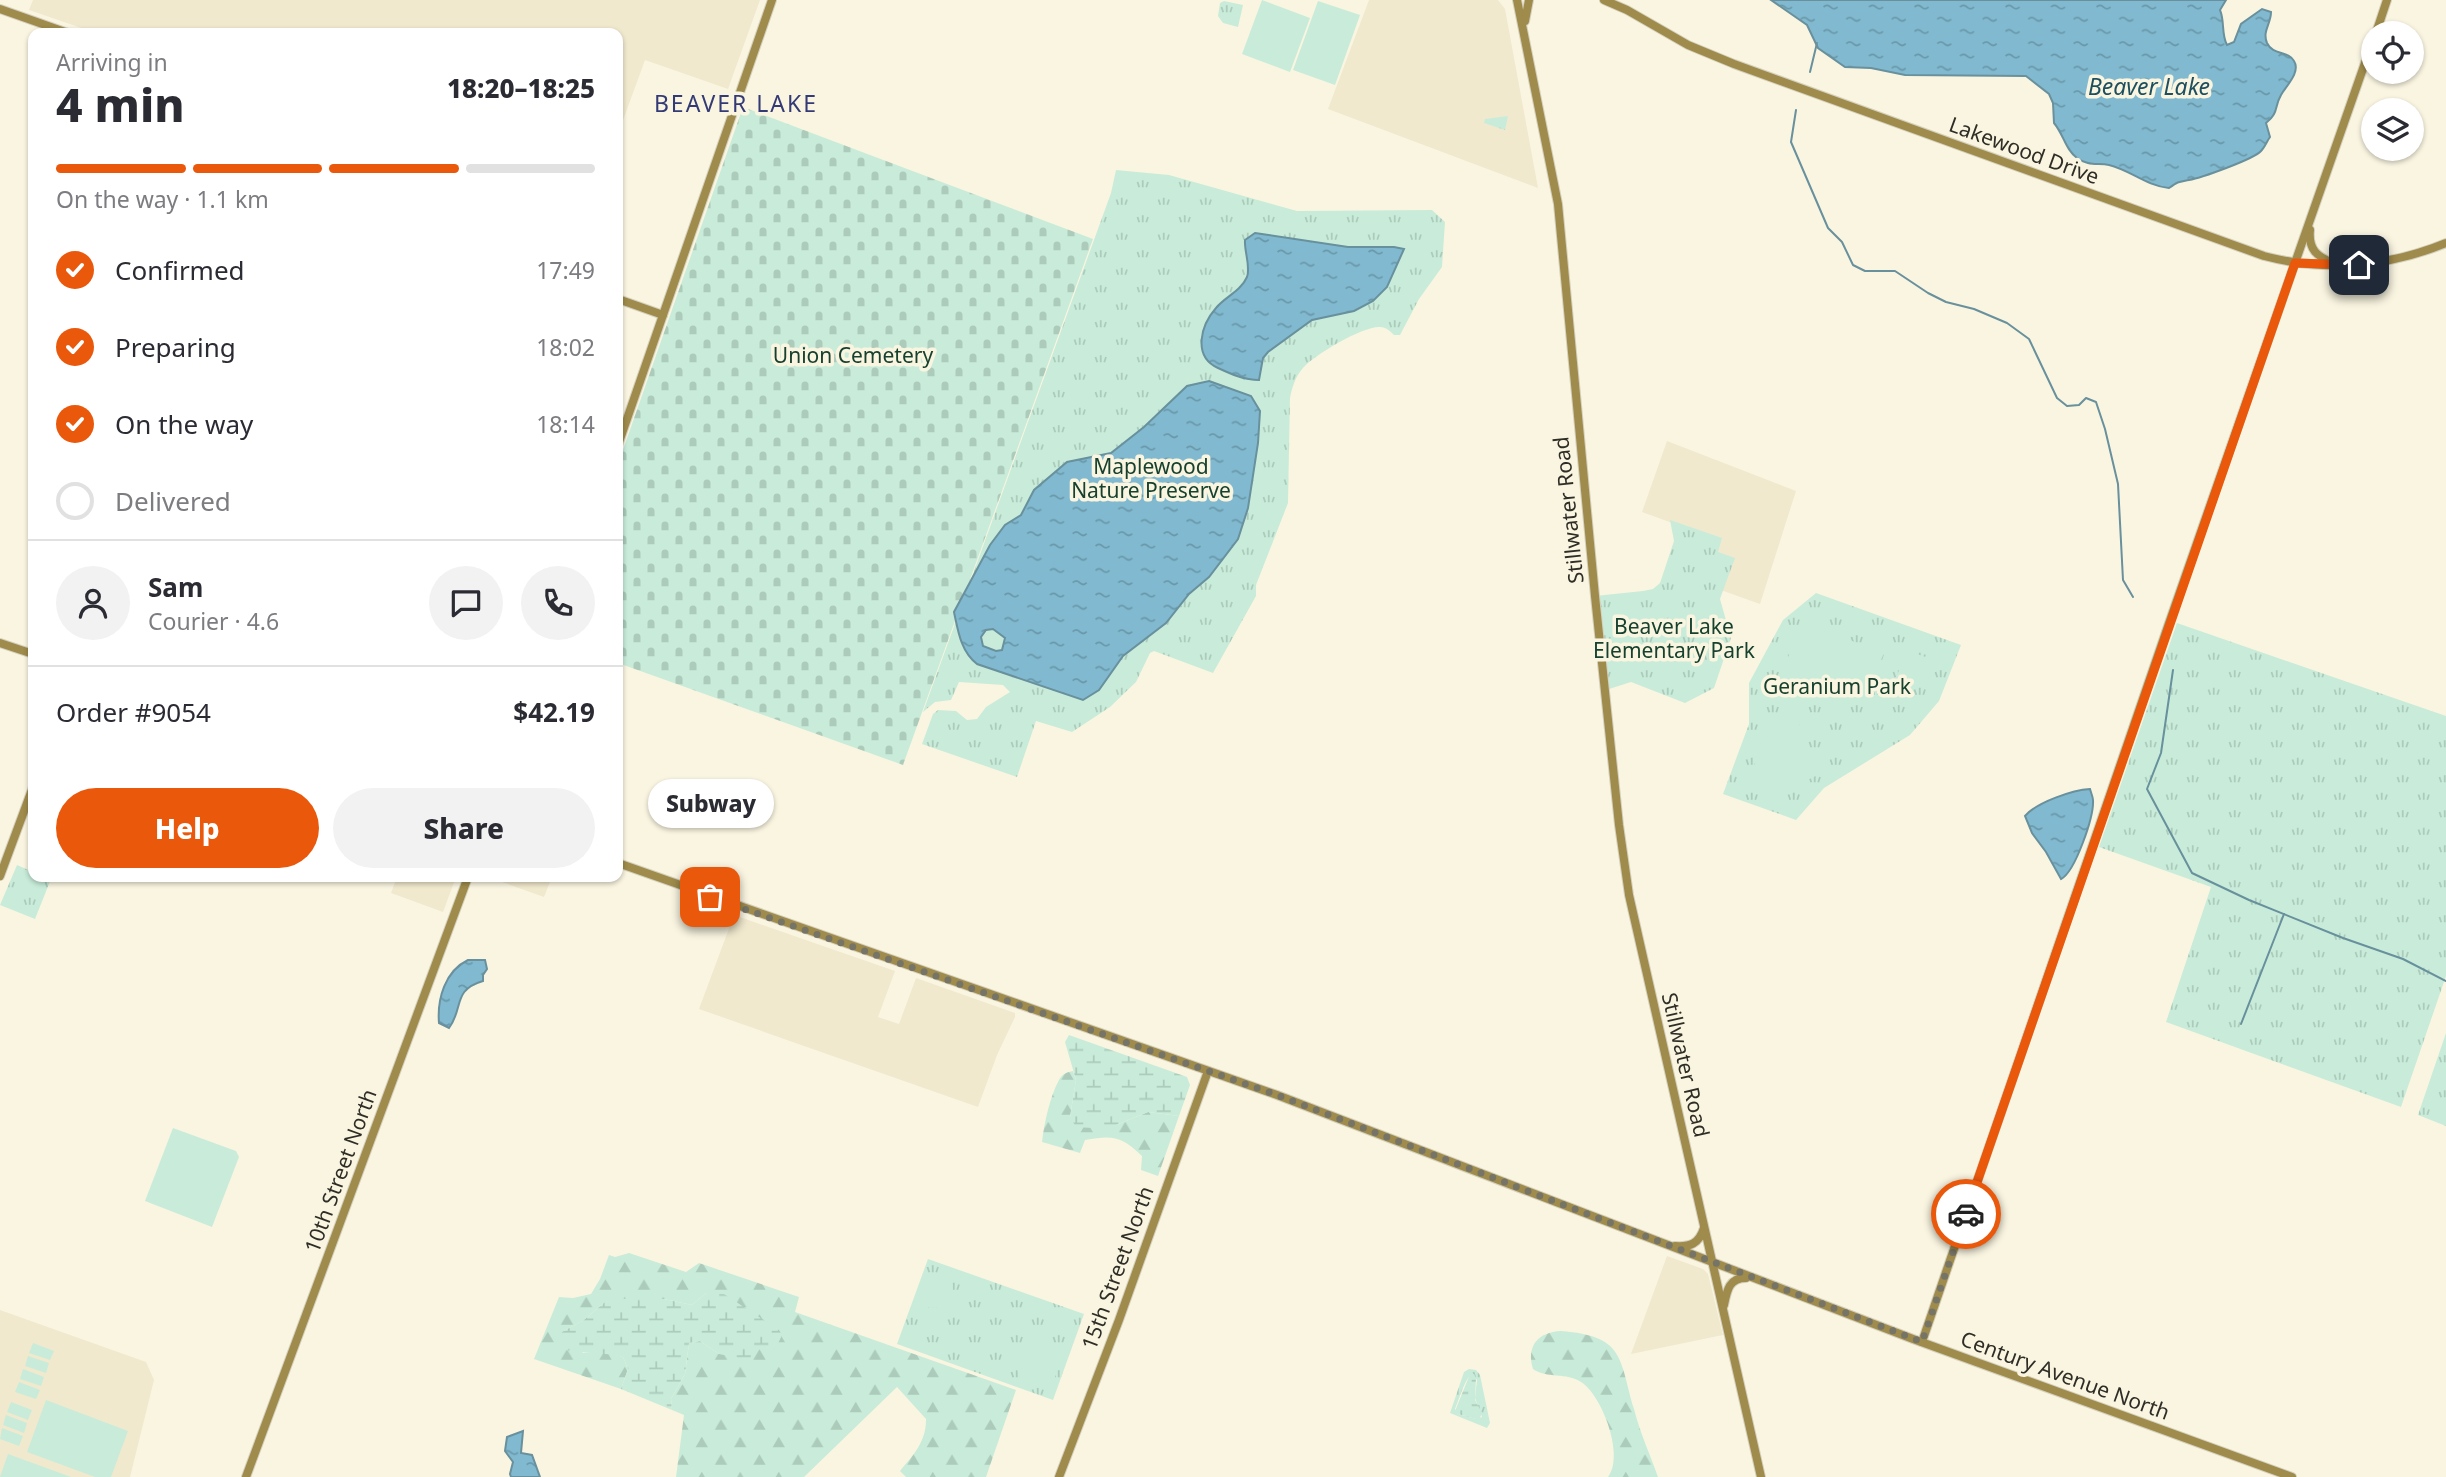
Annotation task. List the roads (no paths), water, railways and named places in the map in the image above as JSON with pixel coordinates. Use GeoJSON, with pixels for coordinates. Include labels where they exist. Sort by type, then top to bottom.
{"type":"FeatureCollection","features":[{"type":"Feature","properties":{"kind":"main road"},"geometry":{"type":"LineString","coordinates":[[623,431],[772,0]]}},
{"type":"Feature","properties":{"kind":"main road","name":"Stillwater Road"},"geometry":{"type":"LineString","coordinates":[[1515,0],[1524,31],[1558,204],[1595,596],[1624,865],[1637,936],[1761,1477]]}},
{"type":"Feature","properties":{"kind":"main road"},"geometry":{"type":"LineString","coordinates":[[1524,31],[1529,0]]}},
{"type":"Feature","properties":{"kind":"main road","name":"Lakewood Drive"},"geometry":{"type":"LineString","coordinates":[[1604,0],[1688,45],[1734,64],[2233,245],[2295,263],[2380,263],[2446,243]]}},
{"type":"Feature","properties":{"kind":"main road"},"geometry":{"type":"LineString","coordinates":[[2379,21],[2387,0]]}},
{"type":"Feature","properties":{"kind":"main road"},"geometry":{"type":"LineString","coordinates":[[0,9],[54,28]]}},
{"type":"Feature","properties":{"kind":"main road"},"geometry":{"type":"LineString","coordinates":[[1922,1342],[2361,75]]}},
{"type":"Feature","properties":{"kind":"main road"},"geometry":{"type":"LineString","coordinates":[[2312,216],[2309,238],[2313,251],[2317,256],[2336,265]]}},
{"type":"Feature","properties":{"kind":"main road"},"geometry":{"type":"LineString","coordinates":[[623,301],[663,315]]}},
{"type":"Feature","properties":{"kind":"main road"},"geometry":{"type":"LineString","coordinates":[[0,643],[28,652]]}},
{"type":"Feature","properties":{"kind":"main road"},"geometry":{"type":"LineString","coordinates":[[0,876],[28,800]]}},
{"type":"Feature","properties":{"kind":"main road"},"geometry":{"type":"LineString","coordinates":[[623,865],[1208,1071]]}},
{"type":"Feature","properties":{"kind":"main road","name":"10th Street North"},"geometry":{"type":"LineString","coordinates":[[246,1477],[466,882]]}},
{"type":"Feature","properties":{"kind":"main road","name":"Century Avenue North"},"geometry":{"type":"LineString","coordinates":[[1208,1071],[1922,1342],[2292,1477]]}},
{"type":"Feature","properties":{"kind":"main road","name":"15th Street North"},"geometry":{"type":"LineString","coordinates":[[1059,1477],[1119,1320],[1125,1296],[1208,1071]]}},
{"type":"Feature","properties":{"kind":"main road"},"geometry":{"type":"LineString","coordinates":[[1668,1246],[1685,1247],[1694,1244],[1705,1225]]}},
{"type":"Feature","properties":{"kind":"main road"},"geometry":{"type":"LineString","coordinates":[[1723,1307],[1731,1283],[1738,1279],[1754,1279]]}},
{"type":"Feature","properties":{"kind":"water","name":"Beaver Lake"},"geometry":{"type":"Polygon","coordinates":[[[1771,0],[2226,0],[2220,10],[2227,45],[2234,42],[2241,24],[2262,9],[2271,12],[2267,43],[2273,50],[2288,55],[2294,61],[2296,70],[2279,99],[2275,113],[2266,123],[2270,137],[2261,151],[2204,176],[2179,182],[2169,188],[2161,187],[2117,167],[2089,163],[2077,158],[2054,123],[2053,103],[2049,94],[2026,76],[1905,75],[1871,68],[1845,67],[1818,48],[1807,25],[1771,0]]]}},
{"type":"Feature","properties":{"kind":"water"},"geometry":{"type":"Polygon","coordinates":[[[1255,233],[1348,247],[1404,249],[1387,287],[1373,301],[1354,311],[1312,320],[1268,352],[1263,358],[1259,380],[1253,380],[1210,363],[1202,348],[1202,340],[1203,331],[1211,315],[1247,277],[1245,240],[1255,233]]]}},
{"type":"Feature","properties":{"kind":"water"},"geometry":{"type":"Polygon","coordinates":[[[1209,381],[1251,396],[1260,411],[1248,508],[1238,539],[1209,577],[1189,594],[1166,623],[1123,656],[1099,690],[1083,700],[977,664],[964,647],[954,612],[990,545],[1005,525],[1021,515],[1034,490],[1067,462],[1111,453],[1144,427],[1187,386],[1209,381]],[[993,629],[986,630],[981,637],[983,646],[996,651],[1002,650],[1005,638],[993,629]]]}},
{"type":"Feature","properties":{"kind":"water"},"geometry":{"type":"Polygon","coordinates":[[[2090,789],[2093,799],[2087,831],[2078,855],[2061,879],[2032,833],[2025,816],[2038,806],[2056,798],[2090,789]]]}},
{"type":"Feature","properties":{"kind":"water"},"geometry":{"type":"Polygon","coordinates":[[[468,960],[485,960],[487,969],[483,981],[467,989],[463,995],[449,1028],[439,1023],[441,995],[453,971],[468,960]]]}},
{"type":"Feature","properties":{"kind":"water"},"geometry":{"type":"Polygon","coordinates":[[[523,1431],[521,1453],[532,1455],[540,1477],[511,1477],[513,1462],[505,1451],[507,1437],[523,1431]]]}},
{"type":"Feature","properties":{"kind":"waterway"},"geometry":{"type":"LineString","coordinates":[[1810,72],[1817,43]]}},
{"type":"Feature","properties":{"kind":"waterway"},"geometry":{"type":"LineString","coordinates":[[1796,110],[1791,142],[1828,228],[1842,242],[1853,265],[1865,271],[1895,271],[1946,302],[1974,309],[2007,323],[2029,339],[2057,398],[2067,406],[2079,405],[2086,398],[2096,402],[2118,484],[2123,580],[2133,597]]}},
{"type":"Feature","properties":{"kind":"waterway"},"geometry":{"type":"LineString","coordinates":[[2173,670],[2161,753],[2147,789],[2192,873],[2249,900],[2403,959],[2446,981]]}},
{"type":"Feature","properties":{"kind":"waterway"},"geometry":{"type":"LineString","coordinates":[[2241,1024],[2284,914]]}},
{"type":"Feature","properties":{"kind":"place","name":"Subway"},"geometry":{"type":"Point","coordinates":[710,897]}},
{"type":"Feature","properties":{"kind":"district","name":"BEAVER LAKE"},"geometry":{"type":"Point","coordinates":[736,104]}},
{"type":"Feature","properties":{"kind":"park label","name":"Union Cemetery"},"geometry":{"type":"Point","coordinates":[853,356]}},
{"type":"Feature","properties":{"kind":"park label","name":"Maplewood Nature Preserve"},"geometry":{"type":"Point","coordinates":[1151,479]}},
{"type":"Feature","properties":{"kind":"park label","name":"Beaver Lake Elementary Park"},"geometry":{"type":"Point","coordinates":[1674,639]}},
{"type":"Feature","properties":{"kind":"park label","name":"Geranium Park"},"geometry":{"type":"Point","coordinates":[1837,687]}}]}
